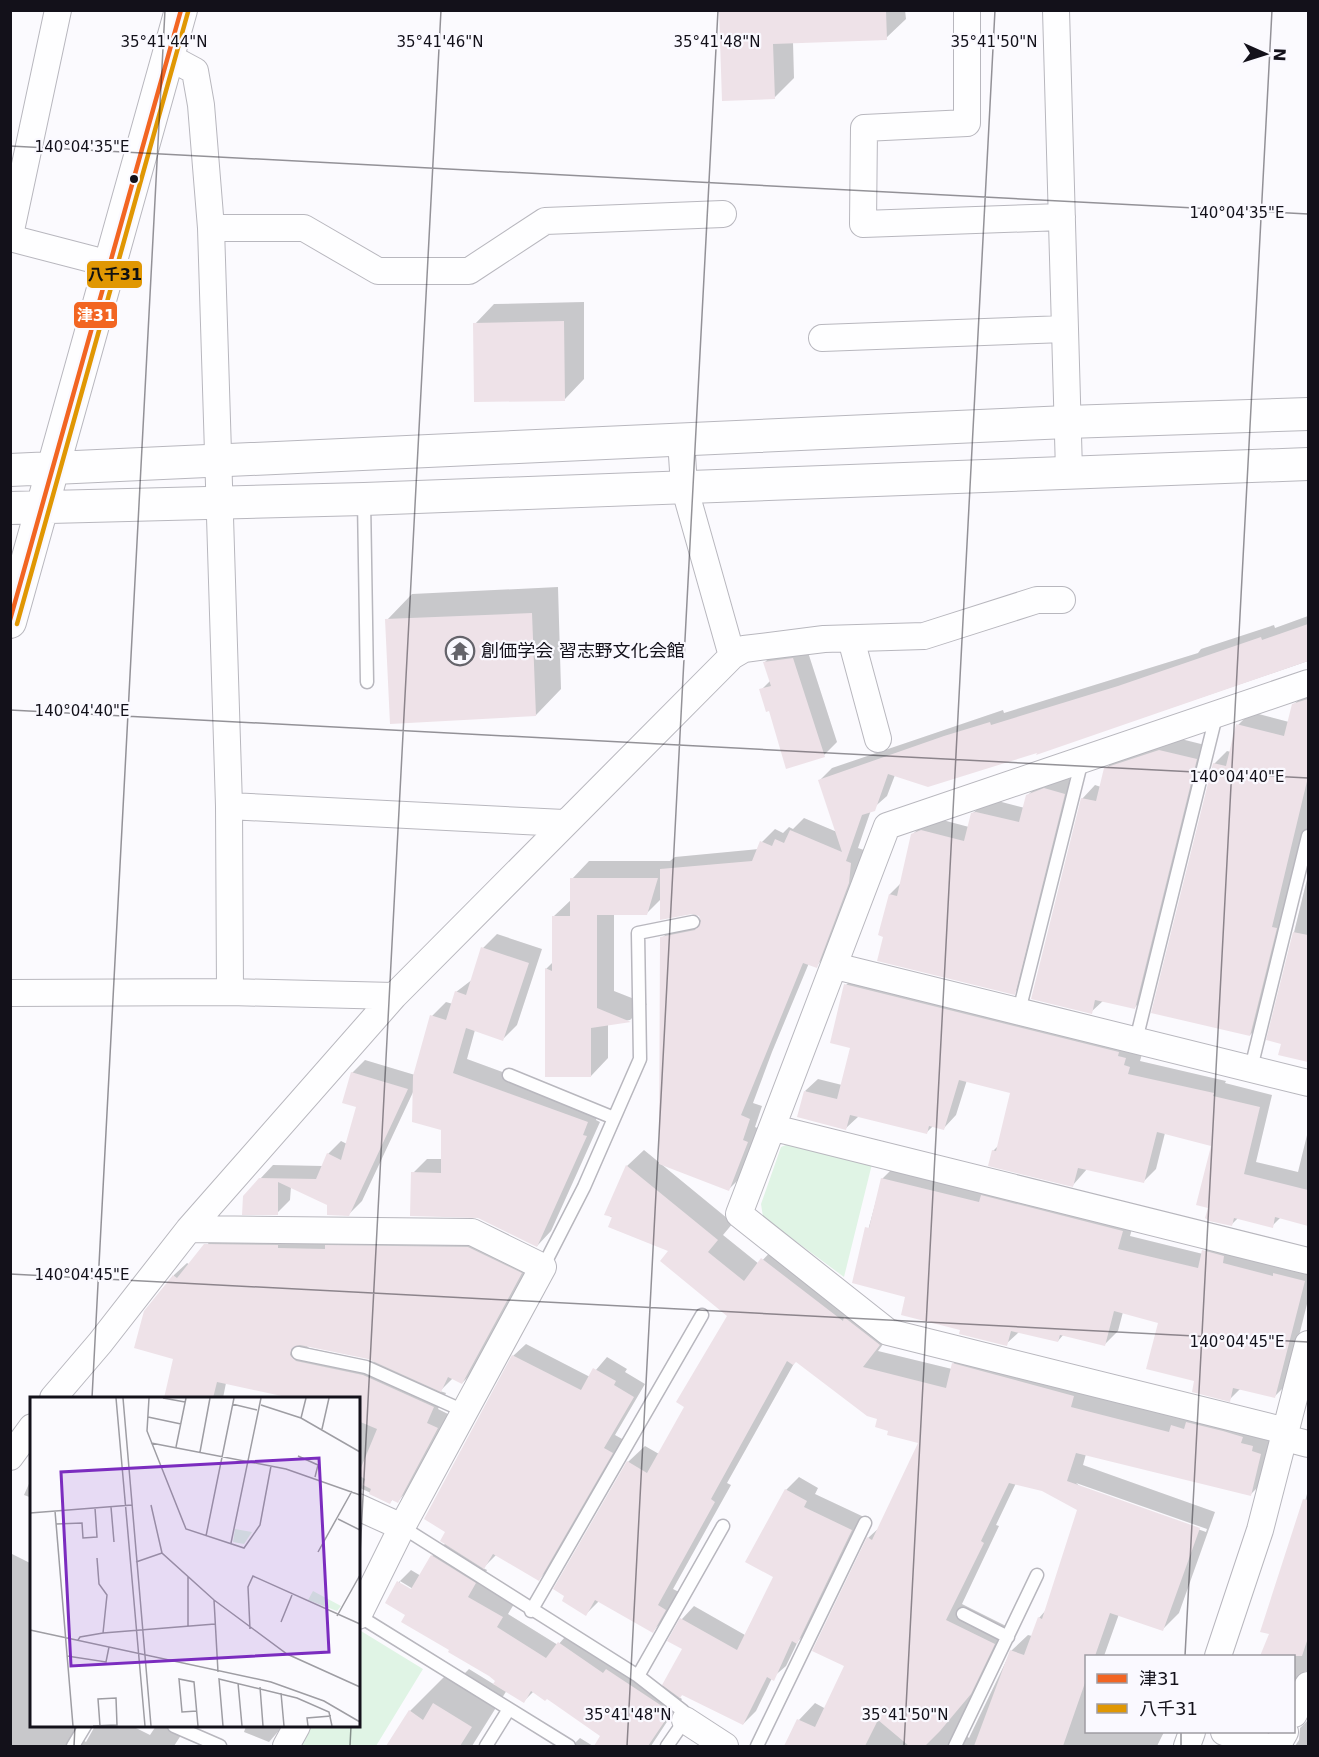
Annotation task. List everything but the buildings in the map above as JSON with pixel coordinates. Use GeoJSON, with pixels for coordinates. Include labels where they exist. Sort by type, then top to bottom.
{"type":"FeatureCollection","features":[{"type":"Feature","properties":{"kind":"street"},"geometry":{"type":"LineString","coordinates":[[58,10],[10,237],[110,264]]}},
{"type":"Feature","properties":{"kind":"street"},"geometry":{"type":"LineString","coordinates":[[10,622],[181,10]]}},
{"type":"Feature","properties":{"kind":"street"},"geometry":{"type":"LineString","coordinates":[[967,10],[968,123],[864,128],[863,224],[1062,216]]}},
{"type":"Feature","properties":{"kind":"street"},"geometry":{"type":"LineString","coordinates":[[1056,10],[1069,471]]}},
{"type":"Feature","properties":{"kind":"street"},"geometry":{"type":"LineString","coordinates":[[169,57],[195,71],[201,105],[211,228],[229,806],[230,992]]}},
{"type":"Feature","properties":{"kind":"street"},"geometry":{"type":"LineString","coordinates":[[211,228],[304,228],[378,271],[470,271],[545,221],[723,214]]}},
{"type":"Feature","properties":{"kind":"street"},"geometry":{"type":"LineString","coordinates":[[822,338],[1065,329]]}},
{"type":"Feature","properties":{"kind":"street"},"geometry":{"type":"LineString","coordinates":[[10,470],[1067,422],[1308,414]]}},
{"type":"Feature","properties":{"kind":"street"},"geometry":{"type":"LineString","coordinates":[[681,440],[684,486],[732,656]]}},
{"type":"Feature","properties":{"kind":"street"},"geometry":{"type":"LineString","coordinates":[[10,508],[364,499],[1069,471],[1308,464]]}},
{"type":"Feature","properties":{"kind":"street"},"geometry":{"type":"LineString","coordinates":[[54,1397],[100,1343],[189,1228],[394,996],[732,656],[744,649],[851,639],[924,636],[1037,600],[1062,600]]}},
{"type":"Feature","properties":{"kind":"street"},"geometry":{"type":"LineString","coordinates":[[851,639],[878,739]]}},
{"type":"Feature","properties":{"kind":"street"},"geometry":{"type":"LineString","coordinates":[[1293,1438],[888,1332],[739,1214],[774,1128],[887,826],[1308,683]]}},
{"type":"Feature","properties":{"kind":"street"},"geometry":{"type":"LineString","coordinates":[[229,806],[564,823]]}},
{"type":"Feature","properties":{"kind":"street"},"geometry":{"type":"LineString","coordinates":[[835,966],[1308,1083]]}},
{"type":"Feature","properties":{"kind":"street"},"geometry":{"type":"LineString","coordinates":[[10,993],[230,992],[394,996]]}},
{"type":"Feature","properties":{"kind":"street"},"geometry":{"type":"LineString","coordinates":[[774,1128],[1308,1261]]}},
{"type":"Feature","properties":{"kind":"street"},"geometry":{"type":"LineString","coordinates":[[189,1228],[472,1232],[543,1268],[402,1527],[360,1614]]}},
{"type":"Feature","properties":{"kind":"street"},"geometry":{"type":"LineString","coordinates":[[1218,1655],[1293,1438],[1308,1344]]}},
{"type":"Feature","properties":{"kind":"street"},"geometry":{"type":"LineString","coordinates":[[10,1457],[30,1430]]}},
{"type":"Feature","properties":{"kind":"street"},"geometry":{"type":"LineString","coordinates":[[360,1508],[402,1527]]}},
{"type":"Feature","properties":{"kind":"street"},"geometry":{"type":"LineString","coordinates":[[1295,1710],[1308,1685]]}},
{"type":"Feature","properties":{"kind":"street"},"geometry":{"type":"LineString","coordinates":[[686,1720],[725,1746]]}},
{"type":"Feature","properties":{"kind":"street"},"geometry":{"type":"LineString","coordinates":[[286,1746],[296,1727]]}},
{"type":"Feature","properties":{"kind":"street"},"geometry":{"type":"LineString","coordinates":[[1229,1733],[1265,1746]]}},
{"type":"Feature","properties":{"kind":"lane"},"geometry":{"type":"LineString","coordinates":[[364,499],[367,682]]}},
{"type":"Feature","properties":{"kind":"lane"},"geometry":{"type":"LineString","coordinates":[[1136,1040],[1216,716]]}},
{"type":"Feature","properties":{"kind":"lane"},"geometry":{"type":"LineString","coordinates":[[1019,1011],[1083,759]]}},
{"type":"Feature","properties":{"kind":"lane"},"geometry":{"type":"LineString","coordinates":[[1251,1068],[1308,836]]}},
{"type":"Feature","properties":{"kind":"lane"},"geometry":{"type":"LineString","coordinates":[[543,1268],[584,1187],[640,1059],[638,933],[693,922]]}},
{"type":"Feature","properties":{"kind":"lane"},"geometry":{"type":"LineString","coordinates":[[509,1075],[614,1118]]}},
{"type":"Feature","properties":{"kind":"lane"},"geometry":{"type":"LineString","coordinates":[[531,1611],[702,1315]]}},
{"type":"Feature","properties":{"kind":"lane"},"geometry":{"type":"LineString","coordinates":[[298,1353],[366,1367],[464,1411]]}},
{"type":"Feature","properties":{"kind":"lane"},"geometry":{"type":"LineString","coordinates":[[757,1746],[865,1523]]}},
{"type":"Feature","properties":{"kind":"lane"},"geometry":{"type":"LineString","coordinates":[[638,1676],[723,1526]]}},
{"type":"Feature","properties":{"kind":"lane"},"geometry":{"type":"LineString","coordinates":[[402,1527],[531,1611],[638,1676],[683,1711],[686,1720],[668,1746]]}},
{"type":"Feature","properties":{"kind":"lane"},"geometry":{"type":"LineString","coordinates":[[955,1746],[1037,1575]]}},
{"type":"Feature","properties":{"kind":"lane"},"geometry":{"type":"LineString","coordinates":[[963,1614],[1008,1637]]}},
{"type":"Feature","properties":{"kind":"lane"},"geometry":{"type":"LineString","coordinates":[[360,1617],[569,1746]]}},
{"type":"Feature","properties":{"kind":"lane"},"geometry":{"type":"LineString","coordinates":[[486,1746],[509,1709]]}},
{"type":"Feature","properties":{"kind":"lane"},"geometry":{"type":"LineString","coordinates":[[73,1746],[84,1727]]}},
{"type":"Feature","properties":{"kind":"lane"},"geometry":{"type":"LineString","coordinates":[[178,1727],[220,1746]]}},
{"type":"Feature","properties":{"kind":"green space"},"geometry":{"type":"Polygon","coordinates":[[[791,1143],[872,1164],[844,1277],[763,1217],[761,1204],[781,1147],[791,1143]]]}},
{"type":"Feature","properties":{"kind":"green space"},"geometry":{"type":"Polygon","coordinates":[[[360,1632],[423,1669],[376,1746],[298,1746],[308,1727],[360,1727],[360,1632]]]}},
{"type":"Feature","properties":{"kind":"transit line","name":"津31"},"geometry":{"type":"LineString","coordinates":[[10,620],[181,10]]}},
{"type":"Feature","properties":{"kind":"transit line","name":"八千31"},"geometry":{"type":"LineString","coordinates":[[17,624],[188,12]]}},
{"type":"Feature","properties":{"kind":"place","name":"創価学会 習志野文化会館"},"geometry":{"type":"Point","coordinates":[460,651]}}]}
